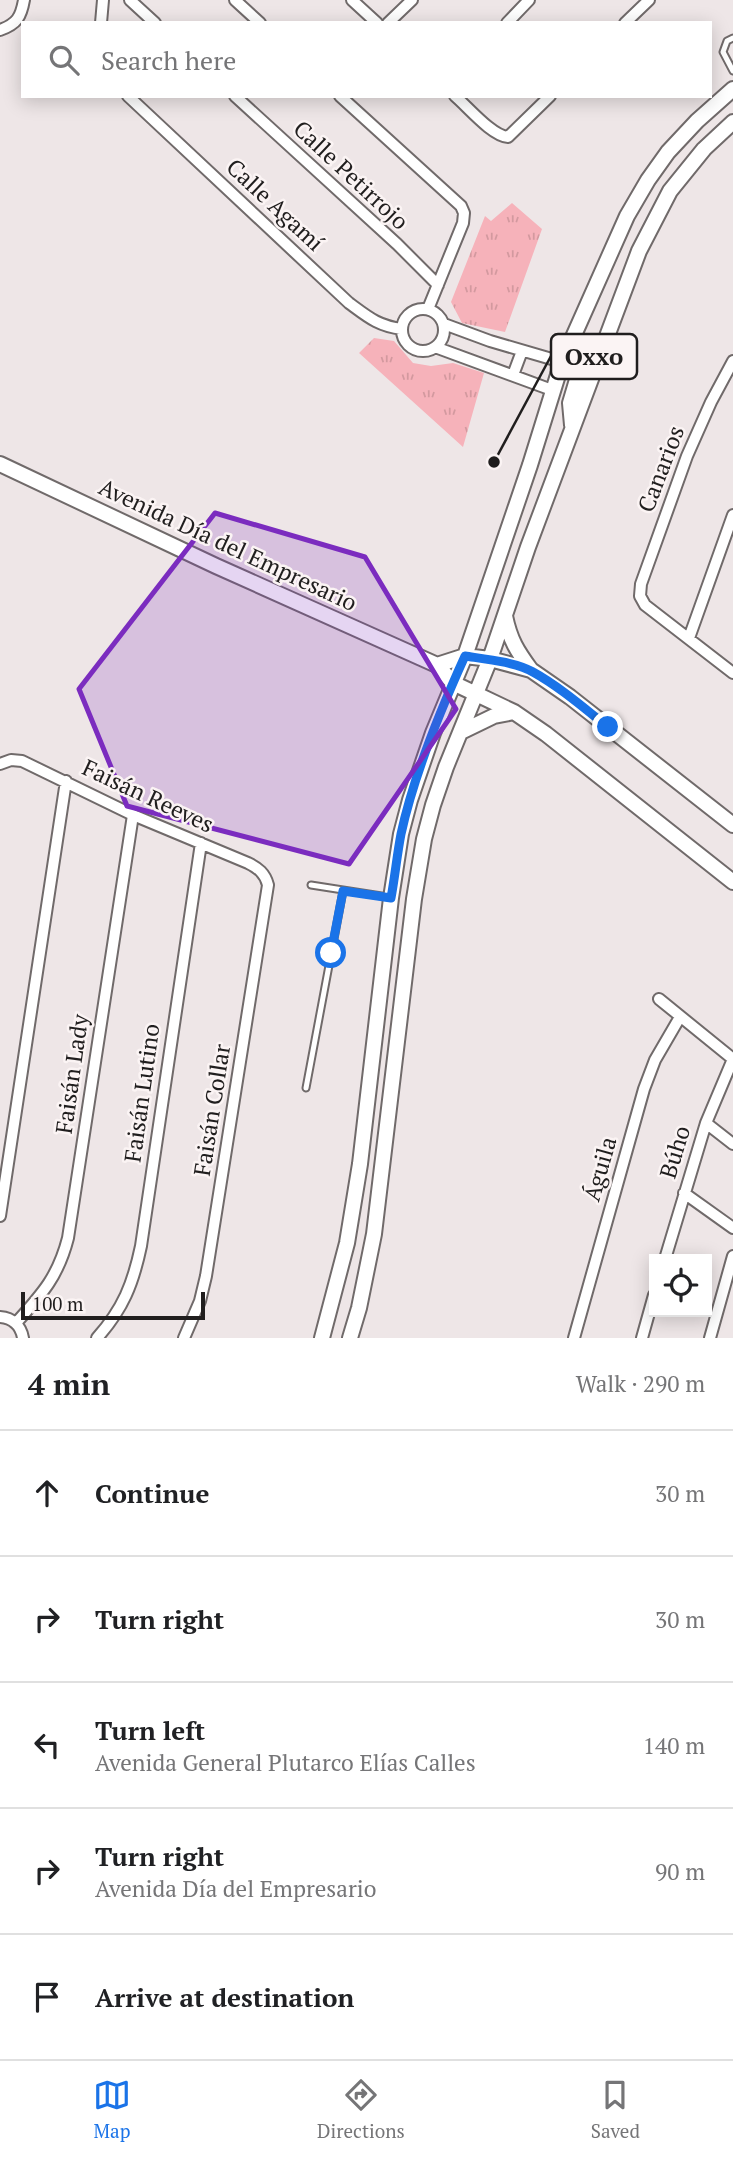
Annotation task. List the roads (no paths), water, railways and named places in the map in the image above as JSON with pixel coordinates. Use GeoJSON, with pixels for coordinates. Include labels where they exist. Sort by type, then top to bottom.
{"type":"FeatureCollection","features":[{"type":"Feature","properties":{"kind":"street"},"geometry":{"type":"LineString","coordinates":[[0,30],[18,21],[24,0]]}},
{"type":"Feature","properties":{"kind":"street"},"geometry":{"type":"LineString","coordinates":[[101,21],[103,0]]}},
{"type":"Feature","properties":{"kind":"street"},"geometry":{"type":"LineString","coordinates":[[130,0],[153,21]]}},
{"type":"Feature","properties":{"kind":"street"},"geometry":{"type":"LineString","coordinates":[[235,0],[258,21]]}},
{"type":"Feature","properties":{"kind":"street"},"geometry":{"type":"LineString","coordinates":[[352,0],[375,21]]}},
{"type":"Feature","properties":{"kind":"street"},"geometry":{"type":"LineString","coordinates":[[390,21],[412,0]]}},
{"type":"Feature","properties":{"kind":"street"},"geometry":{"type":"LineString","coordinates":[[509,21],[529,0]]}},
{"type":"Feature","properties":{"kind":"street"},"geometry":{"type":"LineString","coordinates":[[627,21],[649,0]]}},
{"type":"Feature","properties":{"kind":"street"},"geometry":{"type":"LineString","coordinates":[[322,1338],[346,1243],[368,1105],[391,898],[401,834],[410,800],[465,656],[562,362],[627,216],[668,152],[733,89]]}},
{"type":"Feature","properties":{"kind":"street","name":"Calle Agamí"},"geometry":{"type":"LineString","coordinates":[[130,98],[349,303],[371,320],[386,327],[402,329]]}},
{"type":"Feature","properties":{"kind":"street","name":"Calle Petirrojo"},"geometry":{"type":"LineString","coordinates":[[237,98],[438,285]]}},
{"type":"Feature","properties":{"kind":"street"},"geometry":{"type":"LineString","coordinates":[[342,98],[461,206],[463,223],[428,309]]}},
{"type":"Feature","properties":{"kind":"street"},"geometry":{"type":"LineString","coordinates":[[457,98],[493,131],[508,137],[548,98]]}},
{"type":"Feature","properties":{"kind":"street"},"geometry":{"type":"LineString","coordinates":[[350,1338],[374,1234],[414,899],[424,839],[446,767],[490,659],[528,547],[630,275],[654,219],[670,191],[692,162],[733,122]]}},
{"type":"Feature","properties":{"kind":"street"},"geometry":{"type":"LineString","coordinates":[[428,309],[438,314],[444,324],[443,337],[435,347],[426,351],[417,350],[409,346],[402,329],[406,317],[416,310],[428,309]]}},
{"type":"Feature","properties":{"kind":"street"},"geometry":{"type":"LineString","coordinates":[[444,324],[562,362]]}},
{"type":"Feature","properties":{"kind":"street"},"geometry":{"type":"LineString","coordinates":[[570,342],[576,345],[582,354],[582,363],[570,404],[572,430]]}},
{"type":"Feature","properties":{"kind":"street"},"geometry":{"type":"LineString","coordinates":[[435,347],[552,390]]}},
{"type":"Feature","properties":{"kind":"street"},"geometry":{"type":"LineString","coordinates":[[513,375],[522,351]]}},
{"type":"Feature","properties":{"kind":"street","name":"Canarios"},"geometry":{"type":"LineString","coordinates":[[689,638],[645,606],[640,596],[641,584],[687,456],[733,361]]}},
{"type":"Feature","properties":{"kind":"street","name":"Avenida Día del Empresario"},"geometry":{"type":"LineString","coordinates":[[0,464],[216,566],[438,665],[453,683],[514,712],[557,743],[733,882]]}},
{"type":"Feature","properties":{"kind":"street"},"geometry":{"type":"LineString","coordinates":[[733,515],[689,638],[733,673]]}},
{"type":"Feature","properties":{"kind":"street"},"geometry":{"type":"LineString","coordinates":[[505,615],[512,642],[531,670]]}},
{"type":"Feature","properties":{"kind":"street"},"geometry":{"type":"LineString","coordinates":[[438,665],[465,656],[490,659],[531,670],[570,697],[733,825]]}},
{"type":"Feature","properties":{"kind":"street"},"geometry":{"type":"LineString","coordinates":[[461,732],[494,716],[514,712]]}},
{"type":"Feature","properties":{"kind":"street","name":"Faisán Reeves"},"geometry":{"type":"LineString","coordinates":[[0,764],[11,760],[22,761],[133,815],[258,868],[268,885]]}},
{"type":"Feature","properties":{"kind":"street"},"geometry":{"type":"LineString","coordinates":[[0,1216],[66,781]]}},
{"type":"Feature","properties":{"kind":"street","name":"Faisán Lady"},"geometry":{"type":"LineString","coordinates":[[16,1323],[43,1293],[63,1256],[68,1238],[133,815]]}},
{"type":"Feature","properties":{"kind":"street","name":"Faisán Lutino"},"geometry":{"type":"LineString","coordinates":[[97,1338],[113,1321],[126,1296],[141,1246],[201,843]]}},
{"type":"Feature","properties":{"kind":"street","name":"Faisán Collar"},"geometry":{"type":"LineString","coordinates":[[184,1338],[200,1301],[206,1276],[268,885]]}},
{"type":"Feature","properties":{"kind":"street"},"geometry":{"type":"LineString","coordinates":[[659,999],[733,1059]]}},
{"type":"Feature","properties":{"kind":"street","name":"Águila"},"geometry":{"type":"LineString","coordinates":[[574,1338],[644,1089],[655,1060],[680,1017]]}},
{"type":"Feature","properties":{"kind":"street","name":"Búho"},"geometry":{"type":"LineString","coordinates":[[666,1254],[706,1123],[733,1059]]}},
{"type":"Feature","properties":{"kind":"street"},"geometry":{"type":"LineString","coordinates":[[368,1105],[379,1111],[387,1125]]}},
{"type":"Feature","properties":{"kind":"street"},"geometry":{"type":"LineString","coordinates":[[706,1123],[733,1144]]}},
{"type":"Feature","properties":{"kind":"street"},"geometry":{"type":"LineString","coordinates":[[684,1194],[733,1228]]}},
{"type":"Feature","properties":{"kind":"street"},"geometry":{"type":"LineString","coordinates":[[710,1338],[733,1256]]}},
{"type":"Feature","properties":{"kind":"street"},"geometry":{"type":"LineString","coordinates":[[642,1338],[649,1313]]}},
{"type":"Feature","properties":{"kind":"street"},"geometry":{"type":"LineString","coordinates":[[0,1317],[16,1323],[23,1338]]}},
{"type":"Feature","properties":{"kind":"lane"},"geometry":{"type":"LineString","coordinates":[[733,38],[727,41],[723,52],[733,71]]}},
{"type":"Feature","properties":{"kind":"lane"},"geometry":{"type":"LineString","coordinates":[[311,885],[391,898]]}},
{"type":"Feature","properties":{"kind":"lane"},"geometry":{"type":"LineString","coordinates":[[306,1088],[343,891]]}},
{"type":"Feature","properties":{"kind":"place","name":"Oxxo"},"geometry":{"type":"Point","coordinates":[494,462]}}]}
